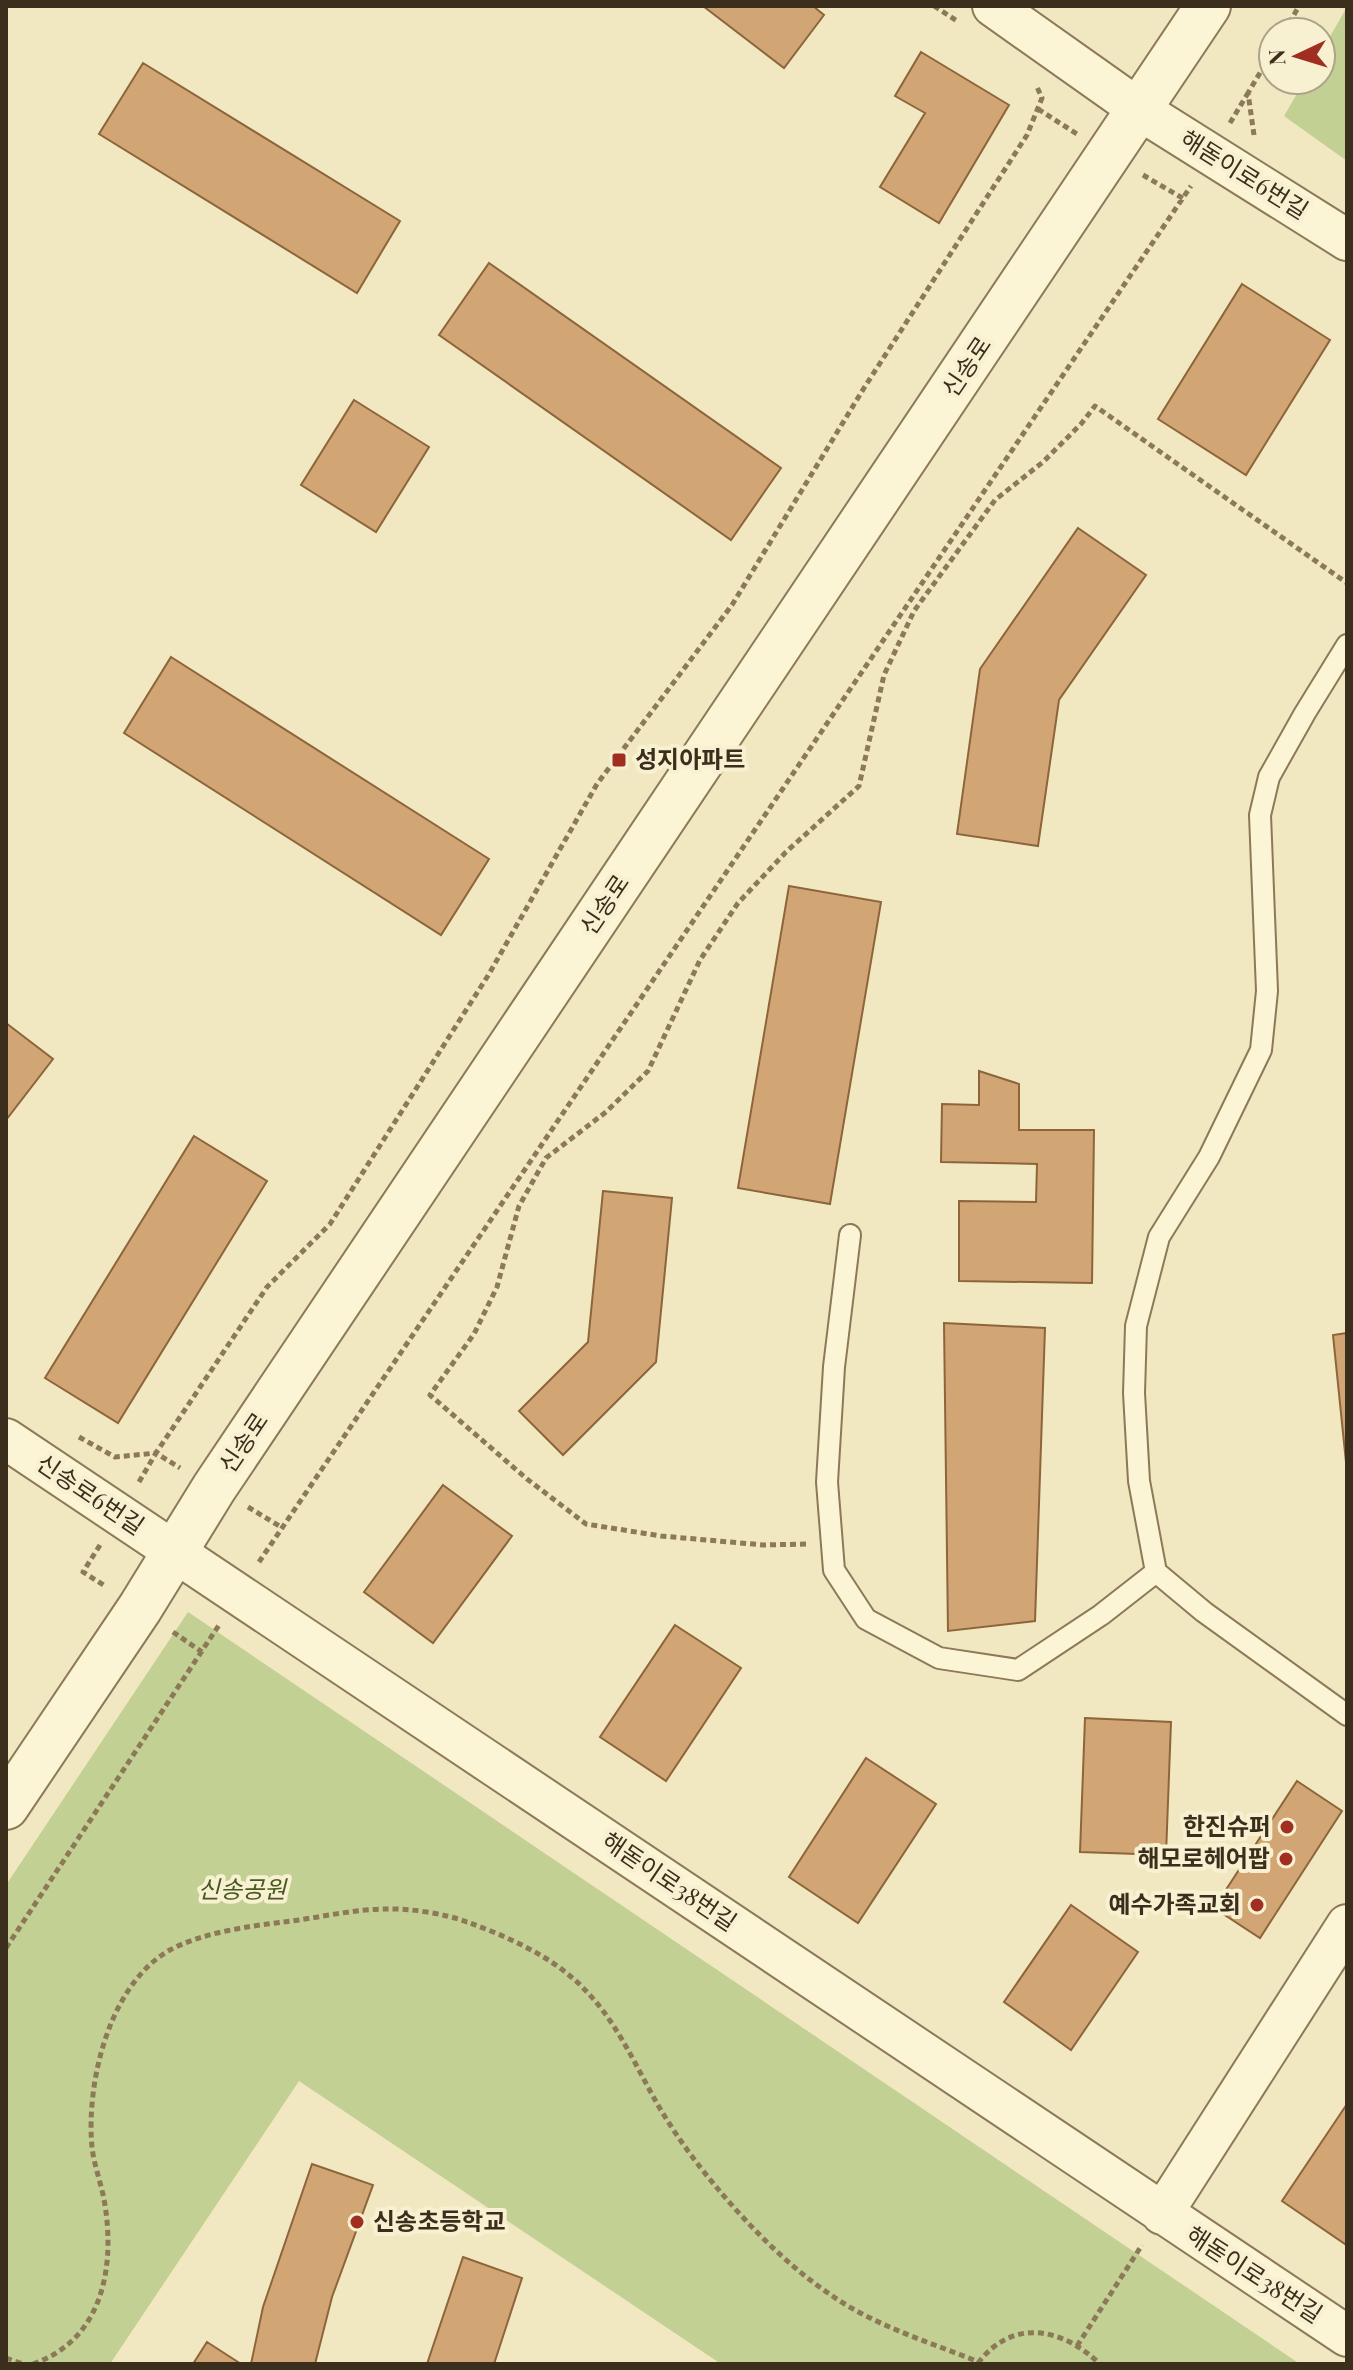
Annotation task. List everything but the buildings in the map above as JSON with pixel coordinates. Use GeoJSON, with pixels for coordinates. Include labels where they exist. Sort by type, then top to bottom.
{"type":"FeatureCollection","features":[{"type":"Feature","properties":{"kind":"street","name":"신송로"},"geometry":{"type":"LineString","coordinates":[[6,1807],[140,1608],[214,1488],[1208,6]]}},
{"type":"Feature","properties":{"kind":"street"},"geometry":{"type":"LineString","coordinates":[[977,14],[1140,110]]}},
{"type":"Feature","properties":{"kind":"street","name":"해돋이로6번길"},"geometry":{"type":"LineString","coordinates":[[1140,110],[1347,240]]}},
{"type":"Feature","properties":{"kind":"street","name":"신송로6번길"},"geometry":{"type":"LineString","coordinates":[[6,1439],[175,1551]]}},
{"type":"Feature","properties":{"kind":"street","name":"해돋이로38번길"},"geometry":{"type":"LineString","coordinates":[[175,1551],[1347,2336]]}},
{"type":"Feature","properties":{"kind":"street","name":"해돋이로38번길"},"geometry":{"type":"LineString","coordinates":[[1162,2214],[1347,1925]]}},
{"type":"Feature","properties":{"kind":"lane"},"geometry":{"type":"LineString","coordinates":[[1347,645],[1269,777],[1260,815],[1265,876],[1267,991],[1261,1050],[1209,1157],[1159,1237],[1136,1326],[1134,1393],[1139,1481],[1156,1572],[1204,1612],[1347,1715]]}},
{"type":"Feature","properties":{"kind":"lane"},"geometry":{"type":"LineString","coordinates":[[850,1235],[836,1352],[827,1482],[834,1570],[866,1619],[939,1658],[1018,1670],[1101,1615],[1156,1572]]}},
{"type":"Feature","properties":{"kind":"path"},"geometry":{"type":"LineString","coordinates":[[934,6],[977,14]]}},
{"type":"Feature","properties":{"kind":"path"},"geometry":{"type":"LineString","coordinates":[[66,1431],[115,1457],[156,1453],[267,1287],[330,1224],[489,974],[597,784],[732,605],[864,388],[1027,135],[1042,98],[1031,76]]}},
{"type":"Feature","properties":{"kind":"path"},"geometry":{"type":"LineString","coordinates":[[1254,138],[1248,93],[1257,78]]}},
{"type":"Feature","properties":{"kind":"path"},"geometry":{"type":"LineString","coordinates":[[281,1527],[1184,199]]}},
{"type":"Feature","properties":{"kind":"path"},"geometry":{"type":"LineString","coordinates":[[832,1544],[749,1543],[661,1536],[586,1524],[527,1479],[430,1395],[474,1334],[497,1287],[519,1206],[546,1158],[606,1112],[648,1071],[700,960],[738,903],[786,852],[859,786],[884,675],[914,611],[995,500],[1043,462],[1095,406],[1347,583]]}},
{"type":"Feature","properties":{"kind":"path"},"geometry":{"type":"LineString","coordinates":[[6,1948],[202,1652]]}},
{"type":"Feature","properties":{"kind":"path"},"geometry":{"type":"LineString","coordinates":[[33,2364],[70,2344],[85,2328],[97,2307],[109,2254],[108,2227],[92,2148],[93,2096],[106,2033],[134,1981],[169,1951],[216,1934],[388,1909],[459,1919],[508,1936],[551,1963],[587,1991],[615,2029],[656,2102],[717,2188],[776,2250],[831,2295],[893,2329],[978,2363],[994,2344],[1012,2335],[1036,2330],[1077,2346],[1100,2364]]}},
{"type":"Feature","properties":{"kind":"path"},"geometry":{"type":"LineString","coordinates":[[1077,2346],[1162,2214]]}},
{"type":"Feature","properties":{"kind":"path"},"geometry":{"type":"LineString","coordinates":[[6,2358],[23,2364]]}},
{"type":"Feature","properties":{"kind":"green space"},"geometry":{"type":"Polygon","coordinates":[[[1347,7],[1347,161],[1284,116],[1296,96],[1337,96],[1337,24],[1347,7]]]}},
{"type":"Feature","properties":{"kind":"green space","name":"신송공원"},"geometry":{"type":"Polygon","coordinates":[[[188,1612],[1300,2364],[721,2364],[299,2081],[110,2364],[6,2364],[6,1885],[188,1612]]]}},
{"type":"Feature","properties":{"kind":"place","name":"성지아파트"},"geometry":{"type":"Point","coordinates":[619,760]}},
{"type":"Feature","properties":{"kind":"place","name":"한진슈퍼"},"geometry":{"type":"Point","coordinates":[1287,1827]}},
{"type":"Feature","properties":{"kind":"place","name":"해모로헤어팝"},"geometry":{"type":"Point","coordinates":[1286,1859]}},
{"type":"Feature","properties":{"kind":"place","name":"예수가족교회"},"geometry":{"type":"Point","coordinates":[1257,1905]}},
{"type":"Feature","properties":{"kind":"place","name":"신송초등학교"},"geometry":{"type":"Point","coordinates":[357,2222]}}]}
